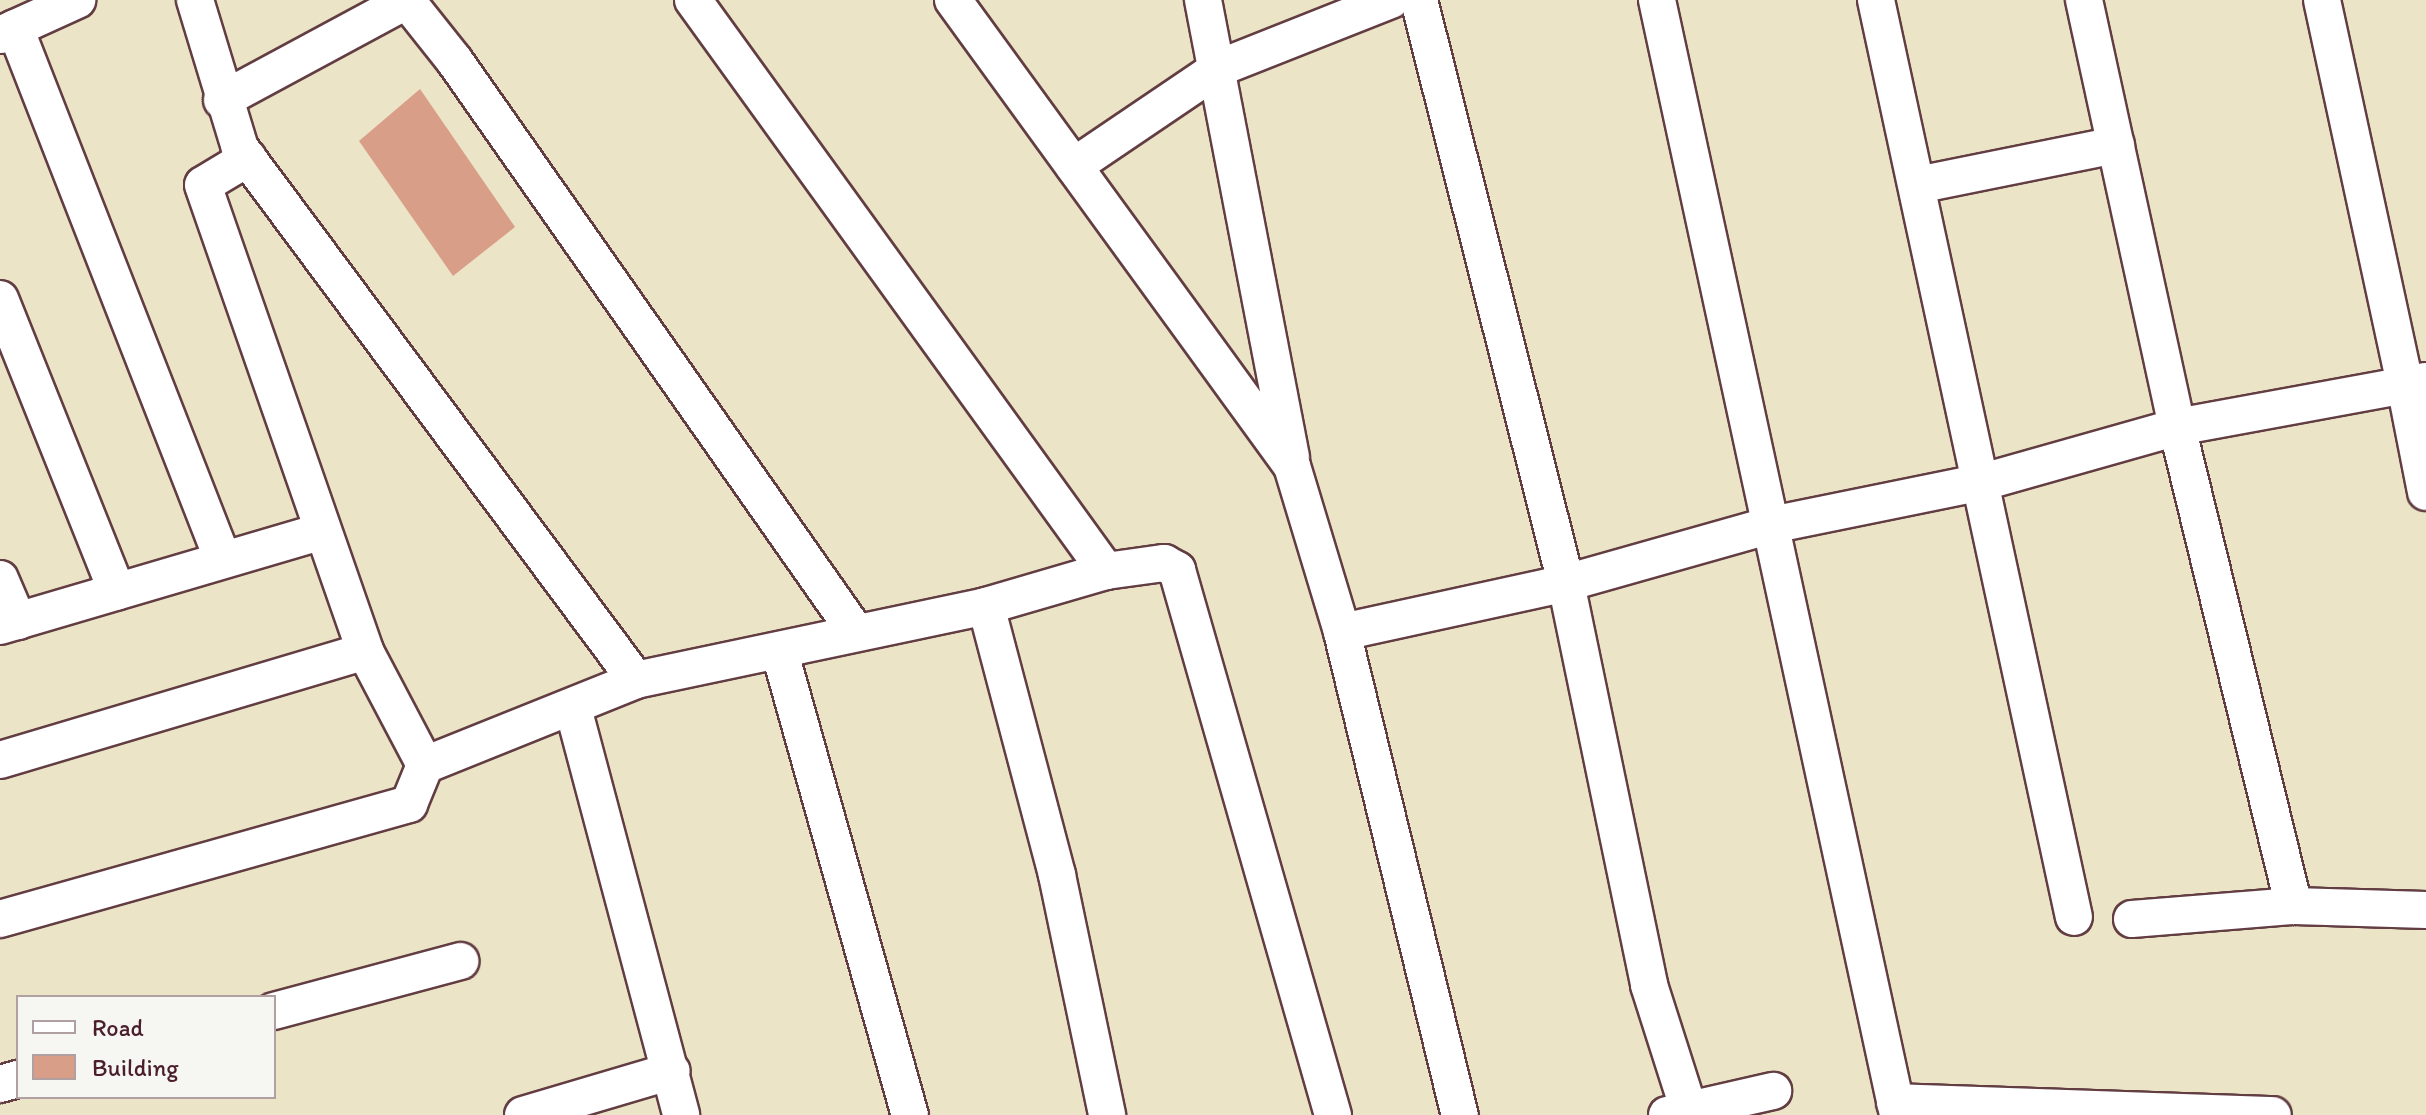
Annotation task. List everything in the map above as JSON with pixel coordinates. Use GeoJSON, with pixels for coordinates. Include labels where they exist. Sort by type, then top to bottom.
{"type":"FeatureCollection","features":[{"type":"Feature","properties":{"kind":"street"},"geometry":{"type":"LineString","coordinates":[[77,0],[7,32],[223,560]]}},
{"type":"Feature","properties":{"kind":"street"},"geometry":{"type":"LineString","coordinates":[[195,0],[222,100],[248,158],[636,680]]}},
{"type":"Feature","properties":{"kind":"street"},"geometry":{"type":"LineString","coordinates":[[222,100],[407,0],[454,60],[855,631]]}},
{"type":"Feature","properties":{"kind":"street"},"geometry":{"type":"LineString","coordinates":[[693,0],[1106,571]]}},
{"type":"Feature","properties":{"kind":"street"},"geometry":{"type":"LineString","coordinates":[[953,0],[1292,466]]}},
{"type":"Feature","properties":{"kind":"street"},"geometry":{"type":"LineString","coordinates":[[1203,0],[1219,68],[1292,466],[1342,632],[1460,1115]]}},
{"type":"Feature","properties":{"kind":"street"},"geometry":{"type":"LineString","coordinates":[[1074,166],[1219,68],[1391,0]]}},
{"type":"Feature","properties":{"kind":"street"},"geometry":{"type":"LineString","coordinates":[[1419,0],[1566,583],[1678,1113],[1773,1091]]}},
{"type":"Feature","properties":{"kind":"street"},"geometry":{"type":"LineString","coordinates":[[1657,0],[1896,1108],[2273,1115]]}},
{"type":"Feature","properties":{"kind":"street"},"geometry":{"type":"LineString","coordinates":[[1876,0],[1983,482],[2074,917]]}},
{"type":"Feature","properties":{"kind":"street"},"geometry":{"type":"LineString","coordinates":[[2084,0],[2177,427],[2294,906]]}},
{"type":"Feature","properties":{"kind":"street"},"geometry":{"type":"LineString","coordinates":[[2322,0],[2416,383],[2426,492]]}},
{"type":"Feature","properties":{"kind":"street"},"geometry":{"type":"LineString","coordinates":[[1917,185],[2116,145]]}},
{"type":"Feature","properties":{"kind":"street"},"geometry":{"type":"LineString","coordinates":[[248,158],[203,185],[320,532],[365,651],[425,765]]}},
{"type":"Feature","properties":{"kind":"street"},"geometry":{"type":"LineString","coordinates":[[0,299],[117,592]]}},
{"type":"Feature","properties":{"kind":"street"},"geometry":{"type":"LineString","coordinates":[[1342,632],[1566,583],[1771,525],[1983,482],[2177,427],[2416,383]]}},
{"type":"Feature","properties":{"kind":"street"},"geometry":{"type":"LineString","coordinates":[[0,579],[9,624],[320,532]]}},
{"type":"Feature","properties":{"kind":"street"},"geometry":{"type":"LineString","coordinates":[[0,919],[409,804],[425,765],[573,708],[636,680],[780,653],[855,631],[986,606],[1106,571],[1164,563],[1177,570],[1333,1115]]}},
{"type":"Feature","properties":{"kind":"street"},"geometry":{"type":"LineString","coordinates":[[986,606],[1057,875],[1107,1115]]}},
{"type":"Feature","properties":{"kind":"street"},"geometry":{"type":"LineString","coordinates":[[0,760],[365,651]]}},
{"type":"Feature","properties":{"kind":"street"},"geometry":{"type":"LineString","coordinates":[[780,653],[910,1115]]}},
{"type":"Feature","properties":{"kind":"street"},"geometry":{"type":"LineString","coordinates":[[573,708],[672,1071],[681,1115]]}},
{"type":"Feature","properties":{"kind":"street"},"geometry":{"type":"LineString","coordinates":[[2132,919],[2294,906],[2426,910]]}},
{"type":"Feature","properties":{"kind":"street"},"geometry":{"type":"LineString","coordinates":[[276,1010],[460,961]]}},
{"type":"Feature","properties":{"kind":"street"},"geometry":{"type":"LineString","coordinates":[[523,1115],[672,1071]]}},
{"type":"Feature","properties":{"kind":"building"},"geometry":{"type":"Polygon","coordinates":[[[420,89],[515,227],[453,276],[359,141],[420,89]]]}}]}
